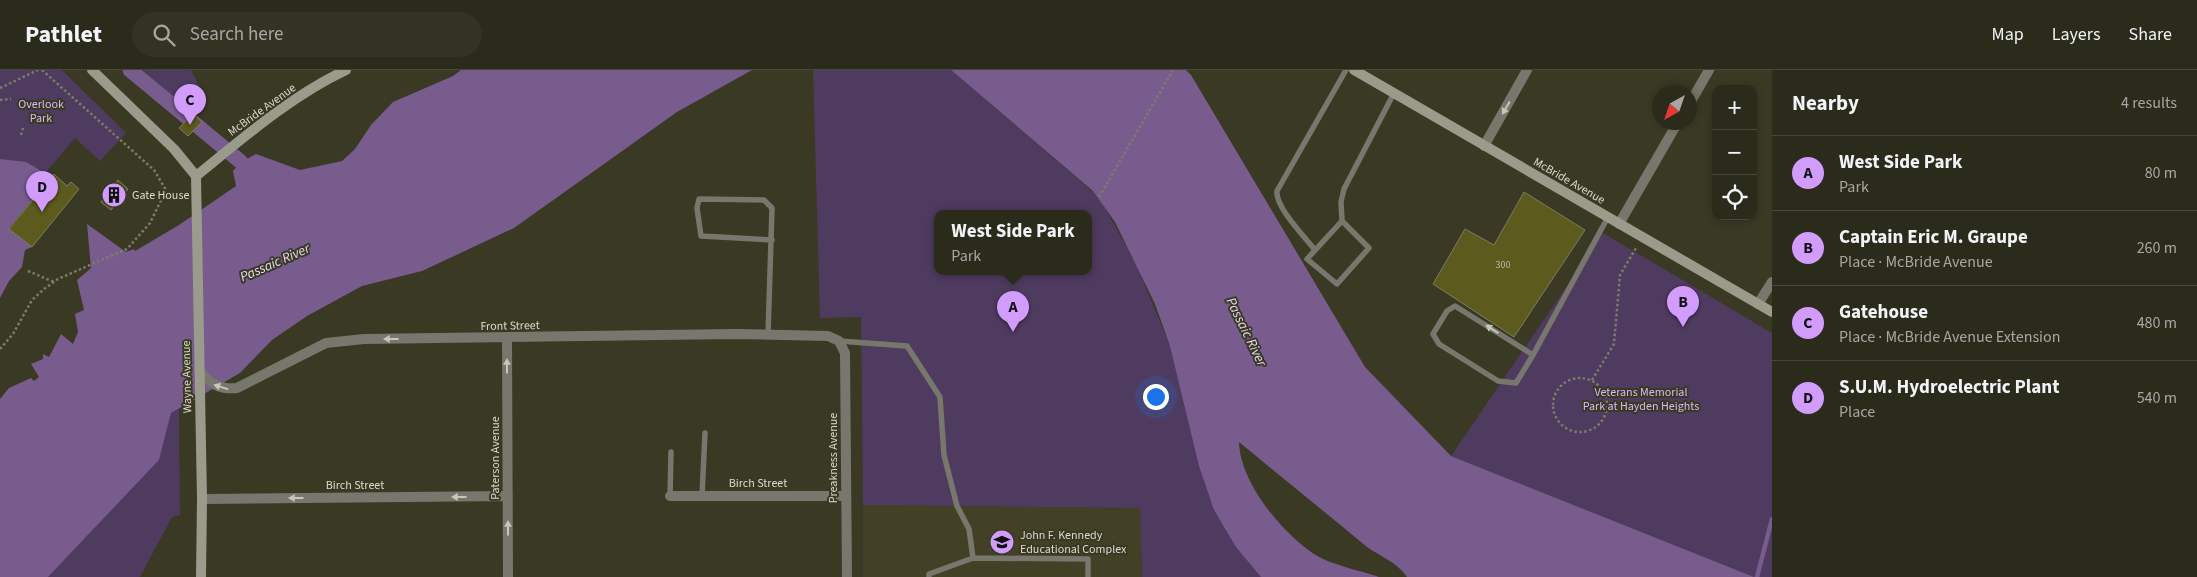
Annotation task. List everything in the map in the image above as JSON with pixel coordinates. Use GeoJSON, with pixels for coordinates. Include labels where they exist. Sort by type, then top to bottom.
{"type":"FeatureCollection","features":[{"type":"Feature","properties":{"kind":"main road"},"geometry":{"type":"LineString","coordinates":[[92,70],[174,150],[196,176]]}},
{"type":"Feature","properties":{"kind":"main road","name":"McBride Avenue"},"geometry":{"type":"LineString","coordinates":[[196,176],[236,144],[326,80],[346,70]]}},
{"type":"Feature","properties":{"kind":"main road","name":"McBride Avenue"},"geometry":{"type":"LineString","coordinates":[[1354,70],[1772,312]]}},
{"type":"Feature","properties":{"kind":"main road","name":"Wayne Avenue"},"geometry":{"type":"LineString","coordinates":[[196,176],[202,499],[201,577]]}},
{"type":"Feature","properties":{"kind":"street"},"geometry":{"type":"LineString","coordinates":[[1484,146],[1527,70]]}},
{"type":"Feature","properties":{"kind":"street"},"geometry":{"type":"LineString","coordinates":[[1697,91],[1709,70]]}},
{"type":"Feature","properties":{"kind":"street"},"geometry":{"type":"LineString","coordinates":[[1619,224],[1673,130]]}},
{"type":"Feature","properties":{"kind":"street"},"geometry":{"type":"LineString","coordinates":[[1758,304],[1772,282]]}},
{"type":"Feature","properties":{"kind":"street","name":"Front Street"},"geometry":{"type":"LineString","coordinates":[[199,370],[214,386],[226,390],[247,384],[326,343],[364,339],[768,335],[828,336],[839,341]]}},
{"type":"Feature","properties":{"kind":"street","name":"Paterson Avenue"},"geometry":{"type":"LineString","coordinates":[[507,338],[508,577]]}},
{"type":"Feature","properties":{"kind":"street","name":"Preakness Avenue"},"geometry":{"type":"LineString","coordinates":[[839,341],[845,353],[847,577]]}},
{"type":"Feature","properties":{"kind":"street","name":"Birch Street"},"geometry":{"type":"LineString","coordinates":[[202,499],[508,496]]}},
{"type":"Feature","properties":{"kind":"street","name":"Birch Street"},"geometry":{"type":"LineString","coordinates":[[670,496],[845,496]]}},
{"type":"Feature","properties":{"kind":"lane"},"geometry":{"type":"LineString","coordinates":[[1315,250],[1282,208],[1276,196],[1277,191],[1346,70]]}},
{"type":"Feature","properties":{"kind":"lane"},"geometry":{"type":"LineString","coordinates":[[1342,221],[1307,259],[1336,284],[1369,248],[1342,221],[1341,202],[1344,189],[1394,93]]}},
{"type":"Feature","properties":{"kind":"lane"},"geometry":{"type":"LineString","coordinates":[[768,335],[772,240],[772,208],[764,200],[699,199],[696,208],[700,236],[772,240]]}},
{"type":"Feature","properties":{"kind":"lane"},"geometry":{"type":"LineString","coordinates":[[1533,355],[1455,306],[1447,311],[1433,334],[1439,344],[1498,381],[1506,384],[1516,383],[1533,355],[1608,217]]}},
{"type":"Feature","properties":{"kind":"lane"},"geometry":{"type":"LineString","coordinates":[[839,341],[907,346],[940,398],[944,455],[957,506],[969,529],[973,558]]}},
{"type":"Feature","properties":{"kind":"lane"},"geometry":{"type":"LineString","coordinates":[[702,496],[705,433]]}},
{"type":"Feature","properties":{"kind":"lane"},"geometry":{"type":"LineString","coordinates":[[670,496],[671,452]]}},
{"type":"Feature","properties":{"kind":"lane"},"geometry":{"type":"LineString","coordinates":[[929,577],[929,574],[973,558],[1088,559],[1088,577]]}},
{"type":"Feature","properties":{"kind":"path"},"geometry":{"type":"LineString","coordinates":[[0,88],[40,70],[154,170],[166,190],[150,223],[127,249],[54,282],[32,300],[13,334],[0,349]]}},
{"type":"Feature","properties":{"kind":"path"},"geometry":{"type":"LineString","coordinates":[[1099,197],[1173,70]]}},
{"type":"Feature","properties":{"kind":"path"},"geometry":{"type":"LineString","coordinates":[[0,100],[11,99]]}},
{"type":"Feature","properties":{"kind":"path"},"geometry":{"type":"LineString","coordinates":[[21,135],[23,128]]}},
{"type":"Feature","properties":{"kind":"path"},"geometry":{"type":"LineString","coordinates":[[1592,380],[1614,344],[1620,274],[1642,237]]}},
{"type":"Feature","properties":{"kind":"path"},"geometry":{"type":"LineString","coordinates":[[28,271],[54,282]]}},
{"type":"Feature","properties":{"kind":"path"},"geometry":{"type":"LineString","coordinates":[[1577,378],[1592,380],[1605,394],[1608,403],[1606,416],[1601,424],[1590,431],[1580,432],[1567,429],[1560,423],[1554,412],[1556,393],[1568,381],[1577,378]]}},
{"type":"Feature","properties":{"kind":"shaded area","name":"John F. Kennedy Educational Complex"},"geometry":{"type":"Polygon","coordinates":[[[863,505],[1140,508],[1142,577],[863,577],[863,505]]]}},
{"type":"Feature","properties":{"kind":"green space","name":"Overlook Park"},"geometry":{"type":"Polygon","coordinates":[[[0,70],[62,70],[126,133],[100,161],[75,138],[46,172],[0,160],[0,70]]]}},
{"type":"Feature","properties":{"kind":"green space"},"geometry":{"type":"Polygon","coordinates":[[[143,70],[191,70],[199,86],[173,98],[143,70]]]}},
{"type":"Feature","properties":{"kind":"green space"},"geometry":{"type":"Polygon","coordinates":[[[813,70],[951,70],[1099,197],[1136,264],[1170,346],[1277,577],[1142,577],[1140,508],[863,505],[861,317],[820,318],[813,70]]]}},
{"type":"Feature","properties":{"kind":"green space","name":"Veterans Memorial Park at Hayden Heights"},"geometry":{"type":"Polygon","coordinates":[[[1603,233],[1772,333],[1772,577],[1754,577],[1451,456],[1603,233]]]}},
{"type":"Feature","properties":{"kind":"green space"},"geometry":{"type":"Polygon","coordinates":[[[179,408],[180,515],[172,517],[140,577],[48,577],[159,460],[171,413],[179,408]]]}},
{"type":"Feature","properties":{"kind":"water","name":"Passaic River"},"geometry":{"type":"Polygon","coordinates":[[[461,70],[752,70],[677,112],[514,228],[422,271],[362,286],[307,316],[272,340],[240,373],[171,413],[159,460],[48,577],[0,577],[0,399],[9,388],[31,378],[34,381],[39,377],[31,364],[43,359],[43,354],[49,357],[61,334],[73,344],[78,332],[75,314],[84,310],[77,280],[91,268],[87,224],[126,252],[134,249],[135,251],[179,225],[236,186],[233,171],[241,162],[256,154],[300,170],[342,161],[355,149],[371,125],[393,102],[453,76],[461,70]]]}},
{"type":"Feature","properties":{"kind":"water","name":"Passaic River"},"geometry":{"type":"Polygon","coordinates":[[[951,70],[1186,70],[1191,75],[1365,367],[1451,456],[1754,577],[1407,577],[1398,567],[1367,547],[1239,442],[1246,473],[1254,489],[1264,505],[1301,545],[1320,558],[1379,577],[1261,577],[1236,547],[1214,510],[1199,466],[1170,346],[1155,304],[1115,222],[1093,191],[951,70]]]}},
{"type":"Feature","properties":{"kind":"water"},"geometry":{"type":"Polygon","coordinates":[[[0,159],[26,162],[52,177],[9,228],[32,247],[25,250],[22,267],[9,281],[0,298],[0,159]]]}},
{"type":"Feature","properties":{"kind":"building"},"geometry":{"type":"Polygon","coordinates":[[[193,114],[202,122],[188,136],[179,128],[193,114]]]}},
{"type":"Feature","properties":{"kind":"building"},"geometry":{"type":"Polygon","coordinates":[[[54,174],[67,186],[71,182],[79,189],[32,247],[9,229],[54,174]]]}},
{"type":"Feature","properties":{"kind":"building","name":"Gate House"},"geometry":{"type":"Polygon","coordinates":[[[118,180],[128,189],[111,210],[101,202],[118,180]]]}},
{"type":"Feature","properties":{"kind":"building"},"geometry":{"type":"Polygon","coordinates":[[[1524,192],[1585,230],[1514,337],[1433,284],[1465,229],[1494,245],[1524,192]]]}},
{"type":"Feature","properties":{"kind":"waterway"},"geometry":{"type":"LineString","coordinates":[[130,70],[241,162]]}},
{"type":"Feature","properties":{"kind":"waterway"},"geometry":{"type":"LineString","coordinates":[[1757,577],[1772,519]]}},
{"type":"Feature","properties":{"kind":"place","name":"Gatehouse"},"geometry":{"type":"Point","coordinates":[190,125]}},
{"type":"Feature","properties":{"kind":"place","name":"Gate House"},"geometry":{"type":"Point","coordinates":[114,195]}},
{"type":"Feature","properties":{"kind":"place","name":"S.U.M. Hydroelectric Plant"},"geometry":{"type":"Point","coordinates":[42,212]}},
{"type":"Feature","properties":{"kind":"place","name":"Captain Eric M. Graupe"},"geometry":{"type":"Point","coordinates":[1683,327]}},
{"type":"Feature","properties":{"kind":"place","name":"West Side Park"},"geometry":{"type":"Point","coordinates":[1013,332]}},
{"type":"Feature","properties":{"kind":"place","name":"John F. Kennedy Educational Complex"},"geometry":{"type":"Point","coordinates":[1002,542]}}]}
